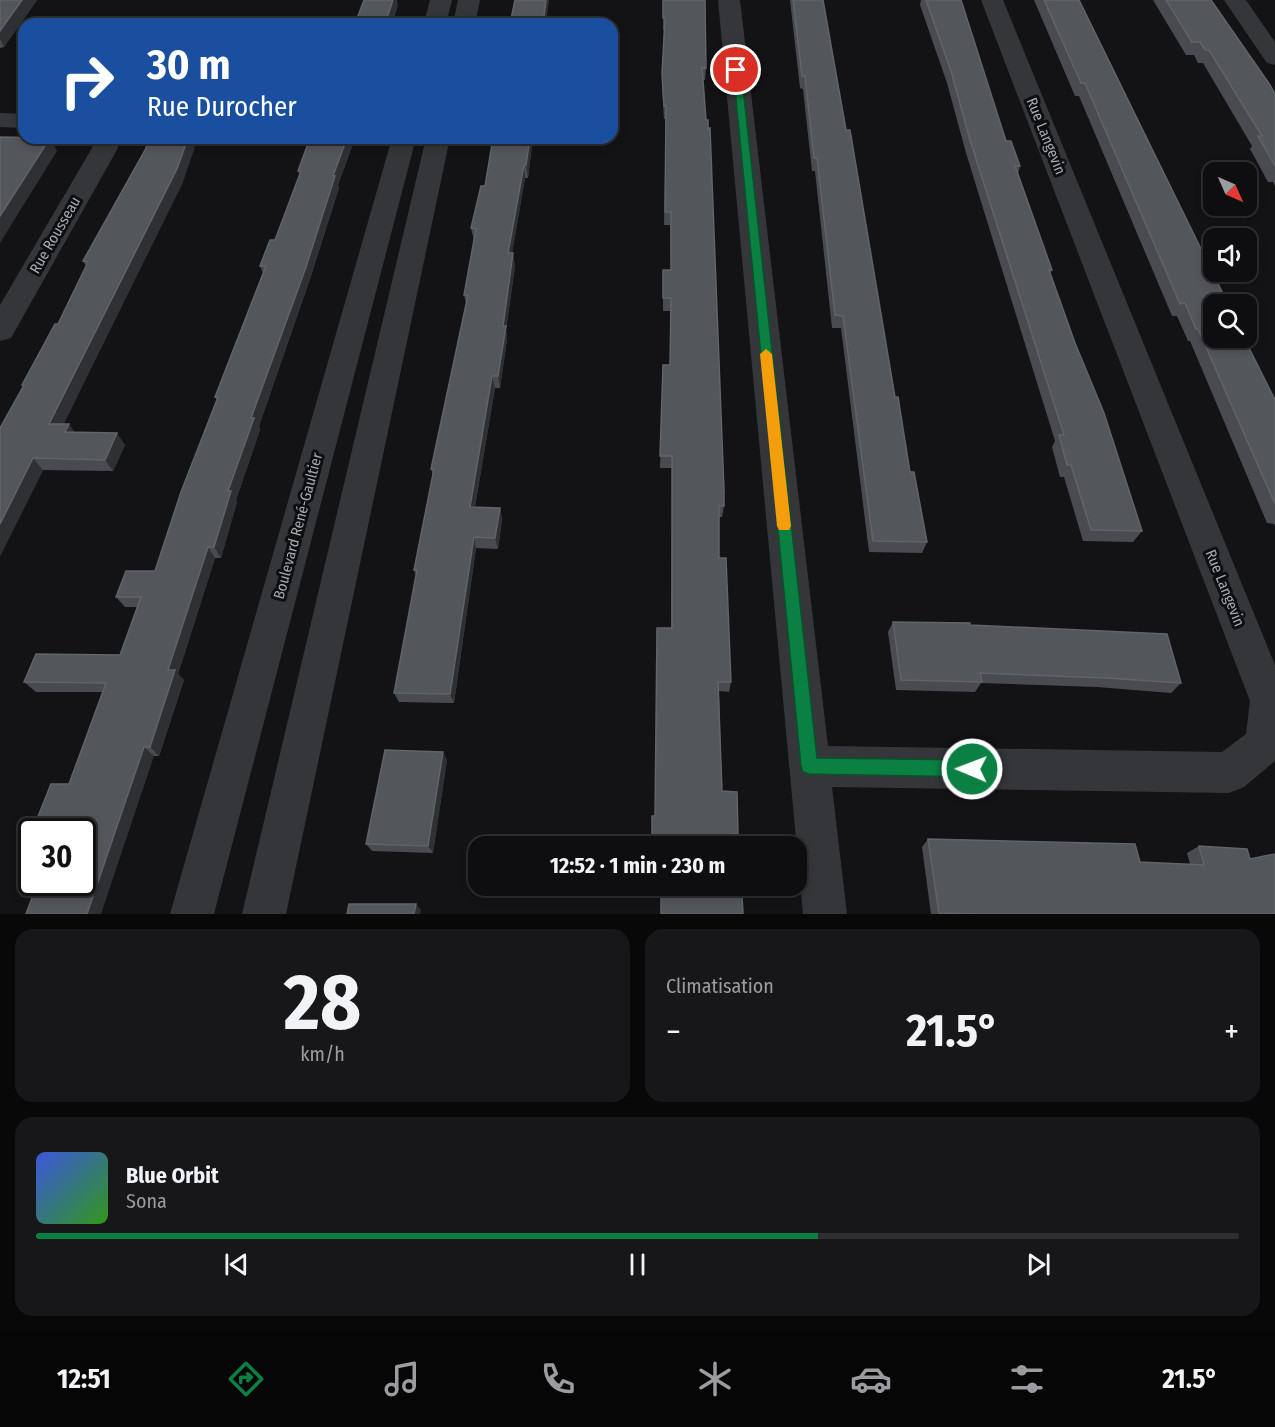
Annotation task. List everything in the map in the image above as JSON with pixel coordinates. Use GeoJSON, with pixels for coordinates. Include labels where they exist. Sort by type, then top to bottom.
{"type":"FeatureCollection","features":[{"type":"Feature","properties":{"kind":"street"},"geometry":{"type":"LineString","coordinates":[[436,18],[441,0]]}},
{"type":"Feature","properties":{"kind":"street"},"geometry":{"type":"LineString","coordinates":[[465,18],[469,0]]}},
{"type":"Feature","properties":{"kind":"street"},"geometry":{"type":"LineString","coordinates":[[729,0],[825,914]]}},
{"type":"Feature","properties":{"kind":"street","name":"Rue Langevin"},"geometry":{"type":"LineString","coordinates":[[809,766],[1229,773],[1265,744],[1270,701],[992,0]]}},
{"type":"Feature","properties":{"kind":"street"},"geometry":{"type":"LineString","coordinates":[[1235,0],[1275,58]]}},
{"type":"Feature","properties":{"kind":"street"},"geometry":{"type":"LineString","coordinates":[[0,120],[18,121]]}},
{"type":"Feature","properties":{"kind":"street","name":"Rue Rousseau"},"geometry":{"type":"LineString","coordinates":[[0,330],[105,148],[105,144]]}},
{"type":"Feature","properties":{"kind":"street","name":"Boulevard René-Gaultier"},"geometry":{"type":"LineString","coordinates":[[192,914],[402,144]]}},
{"type":"Feature","properties":{"kind":"street"},"geometry":{"type":"LineString","coordinates":[[264,914],[437,144]]}},
{"type":"Feature","properties":{"kind":"building"},"geometry":{"type":"Polygon","coordinates":[[[0,0],[22,0],[0,31],[0,0]]]}},
{"type":"Feature","properties":{"kind":"building"},"geometry":{"type":"Polygon","coordinates":[[[364,0],[393,0],[387,18],[357,18],[364,0]]]}},
{"type":"Feature","properties":{"kind":"building"},"geometry":{"type":"Polygon","coordinates":[[[515,0],[546,0],[544,18],[511,18],[515,0]]]}},
{"type":"Feature","properties":{"kind":"building"},"geometry":{"type":"Polygon","coordinates":[[[663,0],[705,0],[706,68],[702,67],[706,120],[708,120],[708,129],[710,128],[724,491],[724,506],[719,506],[719,558],[726,558],[731,682],[718,682],[722,791],[737,792],[738,834],[731,834],[731,836],[652,836],[652,816],[655,816],[657,628],[672,628],[672,456],[660,456],[663,365],[670,365],[671,298],[663,298],[663,270],[671,270],[671,212],[665,212],[666,106],[664,106],[662,74],[665,18],[663,18],[663,0]]]}},
{"type":"Feature","properties":{"kind":"building"},"geometry":{"type":"Polygon","coordinates":[[[793,0],[823,0],[846,130],[850,130],[895,397],[898,397],[910,472],[914,472],[927,542],[873,541],[843,316],[835,315],[817,158],[814,158],[805,76],[802,76],[793,0]]]}},
{"type":"Feature","properties":{"kind":"building"},"geometry":{"type":"Polygon","coordinates":[[[926,0],[961,0],[1006,141],[1011,141],[1020,166],[1015,166],[1052,270],[1049,270],[1075,343],[1104,413],[1142,531],[1091,530],[1071,465],[1067,465],[1059,435],[1064,435],[970,140],[951,71],[926,0]]]}},
{"type":"Feature","properties":{"kind":"building"},"geometry":{"type":"Polygon","coordinates":[[[1044,0],[1079,0],[1203,253],[1203,282],[1217,282],[1223,294],[1203,294],[1203,340],[1185,303],[1180,304],[1085,83],[1081,83],[1044,0]]]}},
{"type":"Feature","properties":{"kind":"building"},"geometry":{"type":"Polygon","coordinates":[[[1166,0],[1211,0],[1270,85],[1275,94],[1275,166],[1258,136],[1262,136],[1209,50],[1205,50],[1200,42],[1192,42],[1166,0]]]}},
{"type":"Feature","properties":{"kind":"building"},"geometry":{"type":"Polygon","coordinates":[[[0,137],[18,137],[18,144],[46,144],[0,216],[0,137]]]}},
{"type":"Feature","properties":{"kind":"building"},"geometry":{"type":"Polygon","coordinates":[[[148,144],[186,144],[177,169],[49,424],[69,424],[65,432],[117,433],[105,460],[33,458],[0,524],[0,428],[55,324],[58,324],[88,262],[83,261],[148,144]]]}},
{"type":"Feature","properties":{"kind":"building"},"geometry":{"type":"Polygon","coordinates":[[[308,144],[345,144],[306,267],[251,418],[254,418],[228,491],[231,491],[214,547],[208,547],[168,670],[175,670],[150,747],[144,747],[96,888],[96,818],[37,818],[51,784],[69,784],[106,683],[24,682],[36,654],[120,655],[141,597],[116,597],[126,571],[155,571],[181,492],[218,397],[215,397],[266,266],[260,266],[270,240],[275,240],[301,171],[298,171],[308,144]]]}},
{"type":"Feature","properties":{"kind":"building"},"geometry":{"type":"Polygon","coordinates":[[[492,144],[529,144],[508,253],[513,253],[503,326],[506,326],[498,376],[492,376],[470,507],[500,508],[495,538],[474,537],[450,694],[394,693],[417,570],[414,570],[434,469],[431,469],[468,295],[464,295],[476,229],[471,228],[481,186],[485,186],[492,144]]]}},
{"type":"Feature","properties":{"kind":"building"},"geometry":{"type":"Polygon","coordinates":[[[1206,348],[1249,348],[1275,400],[1275,504],[1206,348]]]}},
{"type":"Feature","properties":{"kind":"building"},"geometry":{"type":"Polygon","coordinates":[[[893,622],[970,623],[970,625],[1167,634],[1181,683],[980,673],[982,682],[901,680],[893,622]]]}},
{"type":"Feature","properties":{"kind":"building"},"geometry":{"type":"Polygon","coordinates":[[[385,750],[443,752],[428,846],[366,844],[385,750]]]}},
{"type":"Feature","properties":{"kind":"building"},"geometry":{"type":"Polygon","coordinates":[[[928,839],[1135,844],[1140,862],[1204,865],[1199,846],[1247,849],[1250,859],[1275,854],[1275,914],[939,913],[928,839]]]}},
{"type":"Feature","properties":{"kind":"building"},"geometry":{"type":"Polygon","coordinates":[[[33,896],[93,896],[87,914],[26,914],[33,896]]]}},
{"type":"Feature","properties":{"kind":"building"},"geometry":{"type":"Polygon","coordinates":[[[661,896],[742,896],[743,914],[661,914],[661,896]]]}},
{"type":"Feature","properties":{"kind":"building"},"geometry":{"type":"Polygon","coordinates":[[[349,904],[416,904],[414,914],[347,914],[349,904]]]}},
{"type":"Feature","properties":{"kind":"slow traffic"},"geometry":{"type":"LineString","coordinates":[[766,354],[784,526]]}},
{"type":"Feature","properties":{"kind":"route"},"geometry":{"type":"LineString","coordinates":[[736,70],[809,766],[972,769]]}}]}
